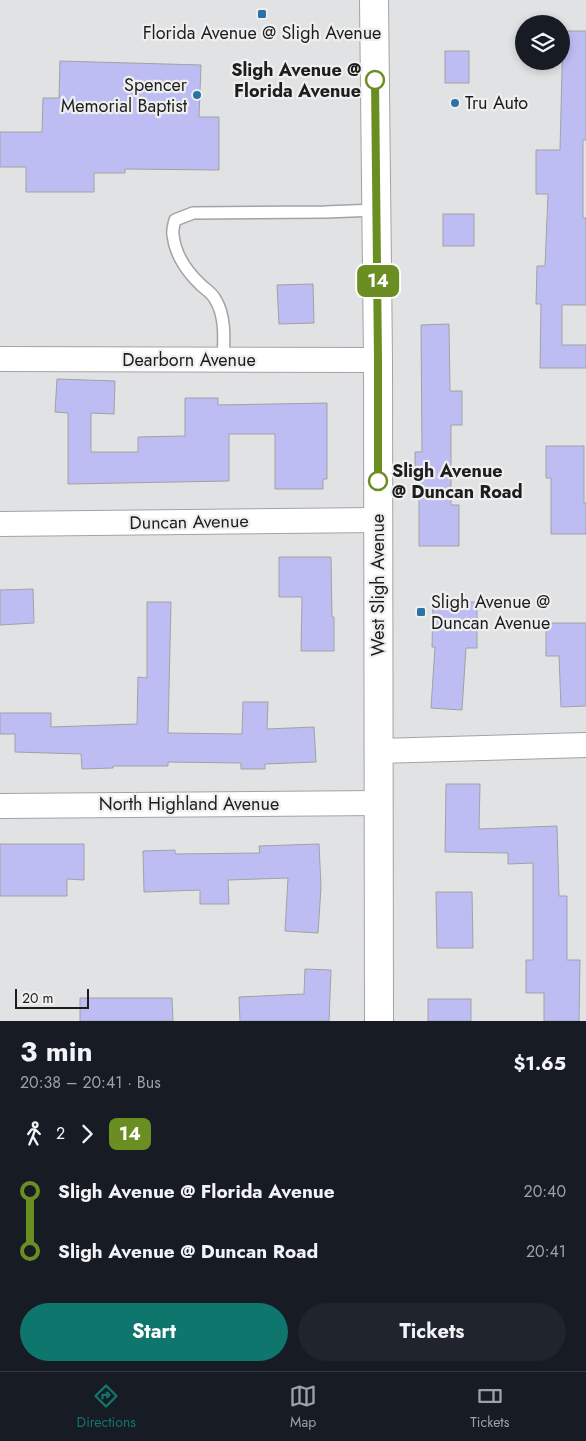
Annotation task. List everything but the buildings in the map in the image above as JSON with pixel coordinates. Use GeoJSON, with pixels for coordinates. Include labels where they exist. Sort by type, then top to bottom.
{"type":"FeatureCollection","features":[{"type":"Feature","properties":{"kind":"main road","name":"West Sligh Avenue"},"geometry":{"type":"LineString","coordinates":[[374,0],[378,360],[380,1021]]}},
{"type":"Feature","properties":{"kind":"street","name":"Dearborn Avenue"},"geometry":{"type":"LineString","coordinates":[[0,359],[378,360]]}},
{"type":"Feature","properties":{"kind":"street","name":"Duncan Avenue"},"geometry":{"type":"LineString","coordinates":[[0,524],[378,520]]}},
{"type":"Feature","properties":{"kind":"street"},"geometry":{"type":"LineString","coordinates":[[379,751],[586,745]]}},
{"type":"Feature","properties":{"kind":"street","name":"North Highland Avenue"},"geometry":{"type":"LineString","coordinates":[[0,806],[379,803]]}},
{"type":"Feature","properties":{"kind":"lane"},"geometry":{"type":"LineString","coordinates":[[224,360],[224,332],[220,312],[214,298],[186,269],[177,252],[172,234],[175,220],[193,213],[377,210]]}},
{"type":"Feature","properties":{"kind":"bus line","name":"14"},"geometry":{"type":"LineString","coordinates":[[375,80],[378,481]]}},
{"type":"Feature","properties":{"kind":"place","name":"Florida Avenue @ Sligh Avenue"},"geometry":{"type":"Point","coordinates":[262,14]}},
{"type":"Feature","properties":{"kind":"place","name":"Sligh Avenue @ Florida Avenue"},"geometry":{"type":"Point","coordinates":[375,80]}},
{"type":"Feature","properties":{"kind":"place","name":"Spencer Memorial Baptist"},"geometry":{"type":"Point","coordinates":[197,95]}},
{"type":"Feature","properties":{"kind":"place","name":"Tru Auto"},"geometry":{"type":"Point","coordinates":[455,103]}},
{"type":"Feature","properties":{"kind":"place","name":"Sligh Avenue @ Duncan Road"},"geometry":{"type":"Point","coordinates":[378,481]}},
{"type":"Feature","properties":{"kind":"place","name":"Sligh Avenue @ Duncan Avenue"},"geometry":{"type":"Point","coordinates":[421,612]}}]}
